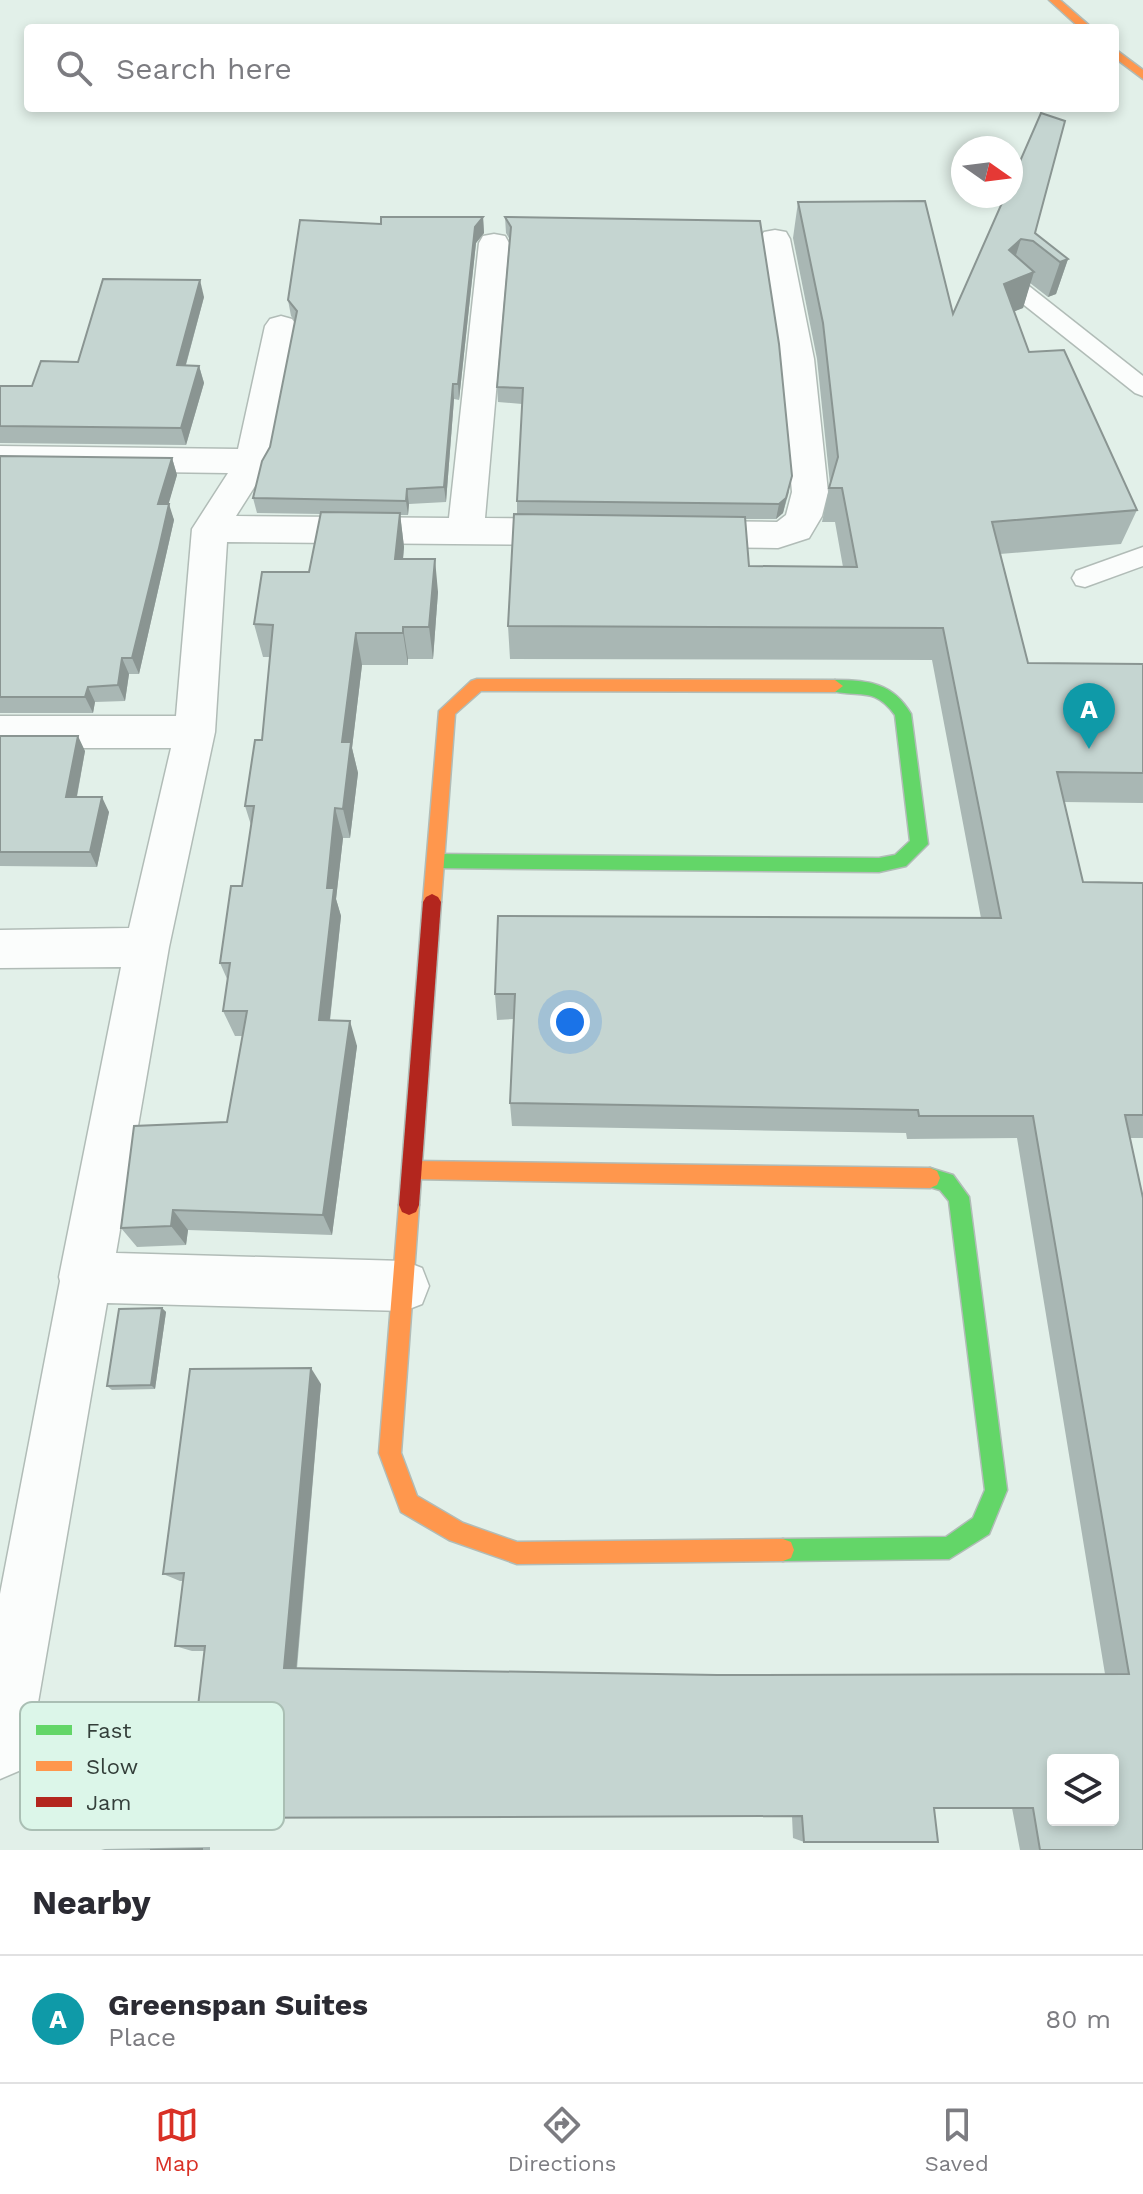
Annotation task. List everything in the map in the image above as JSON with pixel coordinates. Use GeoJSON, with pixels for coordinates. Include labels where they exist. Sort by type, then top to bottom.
{"type":"FeatureCollection","features":[{"type":"Feature","properties":{"kind":"street"},"geometry":{"type":"LineString","coordinates":[[1054,0],[1082,24]]}},
{"type":"Feature","properties":{"kind":"street"},"geometry":{"type":"LineString","coordinates":[[1119,55],[1143,76]]}},
{"type":"Feature","properties":{"kind":"street"},"geometry":{"type":"LineString","coordinates":[[653,533],[778,535],[796,529],[804,516],[810,492],[797,359],[775,239]]}},
{"type":"Feature","properties":{"kind":"street"},"geometry":{"type":"LineString","coordinates":[[466,531],[494,243]]}},
{"type":"Feature","properties":{"kind":"street"},"geometry":{"type":"LineString","coordinates":[[0,1749],[84,1277],[147,947],[195,732],[210,529],[253,461],[281,326]]}},
{"type":"Feature","properties":{"kind":"street"},"geometry":{"type":"LineString","coordinates":[[0,458],[253,461]]}},
{"type":"Feature","properties":{"kind":"street"},"geometry":{"type":"LineString","coordinates":[[210,529],[606,533]]}},
{"type":"Feature","properties":{"kind":"street"},"geometry":{"type":"LineString","coordinates":[[413,1170],[924,1176],[946,1182],[959,1197],[996,1490],[981,1526],[949,1548],[517,1553],[457,1532],[409,1504],[390,1453],[447,711],[477,685],[871,686],[893,698],[903,714],[919,844],[900,861],[879,865],[436,861]]}},
{"type":"Feature","properties":{"kind":"street"},"geometry":{"type":"LineString","coordinates":[[0,732],[195,732]]}},
{"type":"Feature","properties":{"kind":"street"},"geometry":{"type":"LineString","coordinates":[[0,949],[147,947]]}},
{"type":"Feature","properties":{"kind":"street"},"geometry":{"type":"LineString","coordinates":[[84,1277],[404,1286]]}},
{"type":"Feature","properties":{"kind":"lane"},"geometry":{"type":"LineString","coordinates":[[1012,284],[1143,388]]}},
{"type":"Feature","properties":{"kind":"lane"},"geometry":{"type":"LineString","coordinates":[[1085,578],[1143,556]]}},
{"type":"Feature","properties":{"kind":"building"},"geometry":{"type":"Polygon","coordinates":[[[1041,113],[1065,121],[1035,233],[1068,259],[1060,262],[1033,241],[1021,239],[1009,250],[1034,272],[1004,284],[1029,352],[1064,350],[1137,510],[992,522],[1028,663],[1143,664],[1143,773],[1057,772],[1083,882],[1143,883],[1143,1115],[1125,1115],[1143,1198],[1143,1850],[1040,1850],[1033,1808],[934,1808],[938,1842],[804,1842],[802,1816],[284,1818],[284,1702],[198,1702],[205,1646],[175,1646],[184,1573],[163,1574],[190,1369],[311,1368],[284,1668],[717,1675],[1129,1674],[1033,1116],[919,1116],[918,1110],[510,1103],[515,994],[495,994],[498,916],[1001,918],[943,628],[508,626],[514,514],[745,517],[749,566],[857,567],[842,488],[829,488],[838,457],[823,323],[798,202],[925,201],[953,314],[1000,208],[1023,208],[1023,154],[1041,113]]]}},
{"type":"Feature","properties":{"kind":"building"},"geometry":{"type":"Polygon","coordinates":[[[381,217],[483,217],[475,227],[458,384],[453,384],[444,487],[407,489],[406,501],[253,498],[262,461],[270,447],[297,311],[288,300],[300,220],[381,224],[381,217]]]}},
{"type":"Feature","properties":{"kind":"building"},"geometry":{"type":"Polygon","coordinates":[[[505,217],[760,221],[779,344],[792,476],[786,498],[779,504],[517,501],[523,388],[497,387],[511,227],[505,217]]]}},
{"type":"Feature","properties":{"kind":"building"},"geometry":{"type":"Polygon","coordinates":[[[103,279],[200,280],[177,365],[199,366],[181,428],[0,426],[0,386],[32,386],[41,361],[78,362],[103,279]]]}},
{"type":"Feature","properties":{"kind":"building"},"geometry":{"type":"Polygon","coordinates":[[[0,456],[172,458],[158,504],[169,504],[159,548],[132,658],[122,658],[118,685],[88,687],[85,697],[0,697],[0,456]]]}},
{"type":"Feature","properties":{"kind":"building"},"geometry":{"type":"Polygon","coordinates":[[[321,512],[400,513],[395,559],[435,559],[429,627],[403,627],[403,633],[356,633],[342,742],[351,742],[343,809],[335,808],[327,888],[334,888],[319,1020],[350,1021],[323,1215],[173,1210],[171,1226],[121,1228],[134,1126],[227,1122],[247,1011],[223,1011],[230,963],[220,963],[231,886],[242,886],[254,806],[245,806],[255,740],[262,740],[273,625],[254,624],[262,572],[309,572],[321,512]]]}},
{"type":"Feature","properties":{"kind":"building"},"geometry":{"type":"Polygon","coordinates":[[[0,736],[78,736],[66,797],[102,797],[90,852],[0,852],[0,736]]]}},
{"type":"Feature","properties":{"kind":"building"},"geometry":{"type":"Polygon","coordinates":[[[162,1308],[151,1385],[107,1386],[119,1309],[162,1308]]]}},
{"type":"Feature","properties":{"kind":"traffic: fast"},"geometry":{"type":"LineString","coordinates":[[436,861],[879,865],[900,861],[919,844],[903,714],[882,692],[857,686],[835,686]]}},
{"type":"Feature","properties":{"kind":"traffic: fast"},"geometry":{"type":"LineString","coordinates":[[783,1550],[949,1548],[981,1526],[996,1490],[959,1197],[946,1182],[930,1178]]}},
{"type":"Feature","properties":{"kind":"traffic: slow"},"geometry":{"type":"LineString","coordinates":[[1054,0],[1082,24]]}},
{"type":"Feature","properties":{"kind":"traffic: slow"},"geometry":{"type":"LineString","coordinates":[[1119,55],[1143,76]]}},
{"type":"Feature","properties":{"kind":"traffic: slow"},"geometry":{"type":"LineString","coordinates":[[432,902],[447,711],[477,685],[835,686]]}},
{"type":"Feature","properties":{"kind":"traffic: slow"},"geometry":{"type":"LineString","coordinates":[[413,1170],[930,1178]]}},
{"type":"Feature","properties":{"kind":"traffic: slow"},"geometry":{"type":"LineString","coordinates":[[409,1205],[390,1453],[409,1504],[457,1532],[517,1553],[783,1550]]}},
{"type":"Feature","properties":{"kind":"traffic: jam"},"geometry":{"type":"LineString","coordinates":[[409,1205],[432,902]]}},
{"type":"Feature","properties":{"kind":"place","name":"Greenspan Suites"},"geometry":{"type":"Point","coordinates":[1089,749]}}]}
